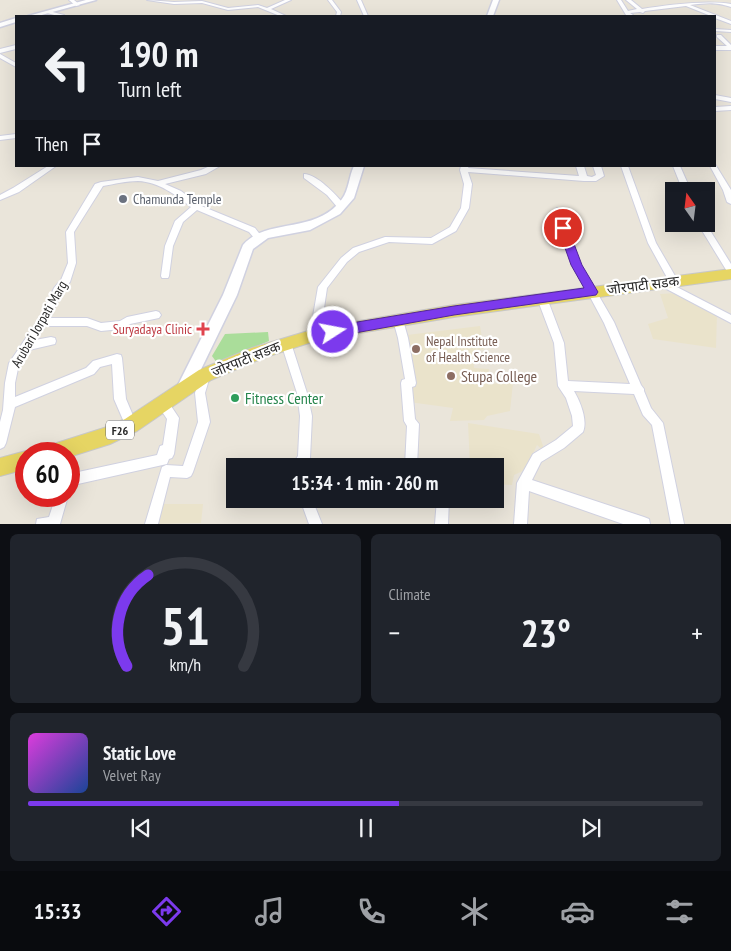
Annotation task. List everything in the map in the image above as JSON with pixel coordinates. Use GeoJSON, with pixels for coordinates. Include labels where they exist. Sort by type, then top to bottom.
{"type":"FeatureCollection","features":[{"type":"Feature","properties":{"kind":"main road"},"geometry":{"type":"LineString","coordinates":[[35,15],[93,0]]}},
{"type":"Feature","properties":{"kind":"main road"},"geometry":{"type":"LineString","coordinates":[[490,15],[496,0]]}},
{"type":"Feature","properties":{"kind":"main road"},"geometry":{"type":"LineString","coordinates":[[0,25],[15,20]]}},
{"type":"Feature","properties":{"kind":"main road"},"geometry":{"type":"LineString","coordinates":[[184,389],[230,295],[247,248],[258,237],[311,225],[324,220],[350,196],[355,173],[358,167]]}},
{"type":"Feature","properties":{"kind":"main road","name":"जोरपाटी सडक"},"geometry":{"type":"LineString","coordinates":[[205,376],[286,343],[318,334],[542,298],[731,273]]}},
{"type":"Feature","properties":{"kind":"main road","name":"F26"},"geometry":{"type":"LineString","coordinates":[[80,446],[131,425],[205,376]]}},
{"type":"Feature","properties":{"kind":"street"},"geometry":{"type":"LineString","coordinates":[[71,0],[78,5]]}},
{"type":"Feature","properties":{"kind":"street"},"geometry":{"type":"LineString","coordinates":[[149,0],[174,3],[202,2],[228,9],[254,6],[281,15]]}},
{"type":"Feature","properties":{"kind":"street"},"geometry":{"type":"LineString","coordinates":[[269,15],[271,11],[290,0]]}},
{"type":"Feature","properties":{"kind":"street"},"geometry":{"type":"LineString","coordinates":[[330,0],[339,12],[338,15]]}},
{"type":"Feature","properties":{"kind":"street"},"geometry":{"type":"LineString","coordinates":[[359,0],[366,15]]}},
{"type":"Feature","properties":{"kind":"street"},"geometry":{"type":"LineString","coordinates":[[619,0],[628,14],[716,1],[731,6]]}},
{"type":"Feature","properties":{"kind":"street"},"geometry":{"type":"LineString","coordinates":[[628,0],[643,12]]}},
{"type":"Feature","properties":{"kind":"street"},"geometry":{"type":"LineString","coordinates":[[686,5],[712,15]]}},
{"type":"Feature","properties":{"kind":"street"},"geometry":{"type":"LineString","coordinates":[[49,12],[59,15]]}},
{"type":"Feature","properties":{"kind":"street"},"geometry":{"type":"LineString","coordinates":[[716,16],[731,23]]}},
{"type":"Feature","properties":{"kind":"street"},"geometry":{"type":"LineString","coordinates":[[716,30],[731,31]]}},
{"type":"Feature","properties":{"kind":"street"},"geometry":{"type":"LineString","coordinates":[[717,36],[731,37]]}},
{"type":"Feature","properties":{"kind":"street"},"geometry":{"type":"LineString","coordinates":[[717,36],[731,48]]}},
{"type":"Feature","properties":{"kind":"street"},"geometry":{"type":"LineString","coordinates":[[0,51],[15,47]]}},
{"type":"Feature","properties":{"kind":"street"},"geometry":{"type":"LineString","coordinates":[[716,48],[731,48]]}},
{"type":"Feature","properties":{"kind":"street"},"geometry":{"type":"LineString","coordinates":[[0,56],[15,64]]}},
{"type":"Feature","properties":{"kind":"street"},"geometry":{"type":"LineString","coordinates":[[716,97],[731,100]]}},
{"type":"Feature","properties":{"kind":"street"},"geometry":{"type":"LineString","coordinates":[[716,110],[731,108]]}},
{"type":"Feature","properties":{"kind":"street"},"geometry":{"type":"LineString","coordinates":[[0,138],[15,136]]}},
{"type":"Feature","properties":{"kind":"street"},"geometry":{"type":"LineString","coordinates":[[0,198],[51,167]]}},
{"type":"Feature","properties":{"kind":"street","name":"Arubari Jorpati Marg"},"geometry":{"type":"LineString","coordinates":[[0,444],[10,404],[10,383],[14,363],[43,322],[57,290],[65,282],[72,263],[70,232],[98,186],[138,179],[158,183],[203,172],[215,167]]}},
{"type":"Feature","properties":{"kind":"street"},"geometry":{"type":"LineString","coordinates":[[580,167],[584,179]]}},
{"type":"Feature","properties":{"kind":"street"},"geometry":{"type":"LineString","coordinates":[[318,334],[316,328],[323,287],[337,267],[350,255],[366,245],[388,239],[432,241],[453,229],[465,208],[468,184],[464,168],[584,179],[598,178],[600,173],[597,167]]}},
{"type":"Feature","properties":{"kind":"street"},"geometry":{"type":"LineString","coordinates":[[624,167],[668,282],[731,319]]}},
{"type":"Feature","properties":{"kind":"street"},"geometry":{"type":"LineString","coordinates":[[676,167],[683,182]]}},
{"type":"Feature","properties":{"kind":"street"},"geometry":{"type":"LineString","coordinates":[[714,167],[727,190],[731,202]]}},
{"type":"Feature","properties":{"kind":"street"},"geometry":{"type":"LineString","coordinates":[[307,176],[330,193],[341,206]]}},
{"type":"Feature","properties":{"kind":"street"},"geometry":{"type":"LineString","coordinates":[[158,183],[174,190],[196,207],[247,227],[258,237]]}},
{"type":"Feature","properties":{"kind":"street"},"geometry":{"type":"LineString","coordinates":[[165,276],[169,246],[180,221],[196,207]]}},
{"type":"Feature","properties":{"kind":"street"},"geometry":{"type":"LineString","coordinates":[[557,211],[577,265],[609,322],[647,411],[656,423],[678,524]]}},
{"type":"Feature","properties":{"kind":"street"},"geometry":{"type":"LineString","coordinates":[[707,232],[731,273]]}},
{"type":"Feature","properties":{"kind":"street"},"geometry":{"type":"LineString","coordinates":[[520,524],[523,482],[537,458],[560,444],[579,428],[578,416],[571,396],[563,386],[559,343],[542,298]]}},
{"type":"Feature","properties":{"kind":"street"},"geometry":{"type":"LineString","coordinates":[[43,322],[87,322],[101,327],[122,324],[156,314]]}},
{"type":"Feature","properties":{"kind":"street"},"geometry":{"type":"LineString","coordinates":[[398,320],[411,383],[406,383],[410,421],[413,424],[411,458]]}},
{"type":"Feature","properties":{"kind":"street"},"geometry":{"type":"LineString","coordinates":[[26,346],[51,341]]}},
{"type":"Feature","properties":{"kind":"street"},"geometry":{"type":"LineString","coordinates":[[286,343],[302,393],[306,416],[304,458]]}},
{"type":"Feature","properties":{"kind":"street"},"geometry":{"type":"LineString","coordinates":[[10,404],[90,372],[97,364],[117,358],[120,399],[131,425]]}},
{"type":"Feature","properties":{"kind":"street"},"geometry":{"type":"LineString","coordinates":[[166,471],[187,472],[204,422],[200,393],[205,376]]}},
{"type":"Feature","properties":{"kind":"street"},"geometry":{"type":"LineString","coordinates":[[563,386],[639,390]]}},
{"type":"Feature","properties":{"kind":"street"},"geometry":{"type":"LineString","coordinates":[[151,524],[166,471],[173,418],[163,404]]}},
{"type":"Feature","properties":{"kind":"street"},"geometry":{"type":"LineString","coordinates":[[80,478],[163,460],[164,450],[169,449]]}},
{"type":"Feature","properties":{"kind":"street"},"geometry":{"type":"LineString","coordinates":[[523,482],[644,524]]}},
{"type":"Feature","properties":{"kind":"street"},"geometry":{"type":"LineString","coordinates":[[50,523],[57,507]]}},
{"type":"Feature","properties":{"kind":"street"},"geometry":{"type":"LineString","coordinates":[[310,508],[316,524]]}},
{"type":"Feature","properties":{"kind":"street"},"geometry":{"type":"LineString","coordinates":[[441,524],[442,508]]}},
{"type":"Feature","properties":{"kind":"shaded area"},"geometry":{"type":"Polygon","coordinates":[[[678,293],[717,313],[716,348],[653,339],[648,324],[668,318],[660,294],[678,293]]]}},
{"type":"Feature","properties":{"kind":"shaded area","name":"Stupa College"},"geometry":{"type":"Polygon","coordinates":[[[480,326],[484,349],[473,351],[474,368],[489,369],[488,384],[513,383],[510,411],[487,416],[484,420],[450,421],[453,408],[409,402],[407,335],[480,326]]]}},
{"type":"Feature","properties":{"kind":"shaded area"},"geometry":{"type":"Polygon","coordinates":[[[468,423],[539,434],[545,452],[537,445],[525,470],[514,475],[512,485],[504,485],[504,458],[470,458],[468,423]]]}},
{"type":"Feature","properties":{"kind":"shaded area"},"geometry":{"type":"Polygon","coordinates":[[[158,504],[203,504],[201,523],[152,524],[158,504]]]}},
{"type":"Feature","properties":{"kind":"green space"},"geometry":{"type":"Polygon","coordinates":[[[268,332],[269,341],[217,363],[212,356],[225,334],[268,332]]]}},
{"type":"Feature","properties":{"kind":"place","name":"Chamunda Temple"},"geometry":{"type":"Point","coordinates":[123,199]}},
{"type":"Feature","properties":{"kind":"place","name":"Suryadaya Clinic"},"geometry":{"type":"Point","coordinates":[203,329]}},
{"type":"Feature","properties":{"kind":"place","name":"Nepal Institute of Health Science"},"geometry":{"type":"Point","coordinates":[416,349]}},
{"type":"Feature","properties":{"kind":"place","name":"Stupa College"},"geometry":{"type":"Point","coordinates":[451,376]}},
{"type":"Feature","properties":{"kind":"place","name":"Fitness Center"},"geometry":{"type":"Point","coordinates":[235,398]}},
{"type":"Feature","properties":{"kind":"route"},"geometry":{"type":"LineString","coordinates":[[333,332],[454,311],[592,292],[577,265],[563,228]]}}]}
